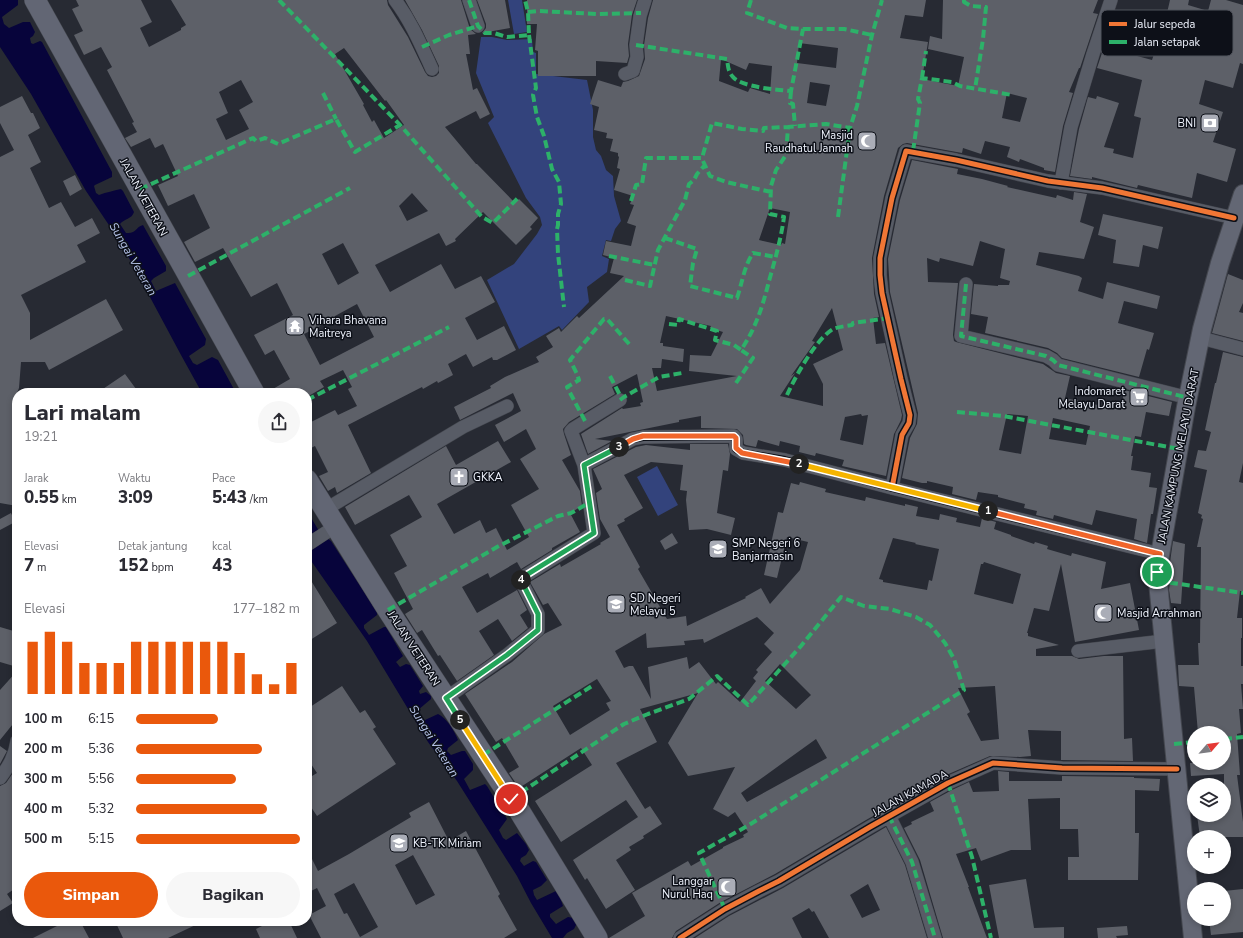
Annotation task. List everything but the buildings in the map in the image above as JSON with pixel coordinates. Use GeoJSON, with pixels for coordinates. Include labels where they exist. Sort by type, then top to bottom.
{"type":"FeatureCollection","features":[{"type":"Feature","properties":{"kind":"main road","name":"JALAN VETERAN"},"geometry":{"type":"LineString","coordinates":[[35,0],[251,388]]}},
{"type":"Feature","properties":{"kind":"main road","name":"JALAN KAMPUNG MELAYU DARAT"},"geometry":{"type":"LineString","coordinates":[[1194,938],[1157,572],[1201,338],[1220,264],[1243,194]]}},
{"type":"Feature","properties":{"kind":"main road","name":"JALAN VETERAN"},"geometry":{"type":"LineString","coordinates":[[312,489],[330,522],[546,853],[597,938]]}},
{"type":"Feature","properties":{"kind":"street"},"geometry":{"type":"LineString","coordinates":[[395,0],[404,12],[432,69]]}},
{"type":"Feature","properties":{"kind":"street"},"geometry":{"type":"LineString","coordinates":[[470,0],[478,26]]}},
{"type":"Feature","properties":{"kind":"street"},"geometry":{"type":"LineString","coordinates":[[625,74],[633,71],[636,57],[640,16],[645,0]]}},
{"type":"Feature","properties":{"kind":"street"},"geometry":{"type":"LineString","coordinates":[[1108,10],[1111,0]]}},
{"type":"Feature","properties":{"kind":"street"},"geometry":{"type":"LineString","coordinates":[[1061,183],[1071,127],[1101,30]]}},
{"type":"Feature","properties":{"kind":"street"},"geometry":{"type":"LineString","coordinates":[[892,488],[902,435],[909,423],[910,415],[882,294],[880,258],[892,198],[905,151],[907,150],[949,158],[1048,181],[1102,188],[1234,218]]}},
{"type":"Feature","properties":{"kind":"street"},"geometry":{"type":"LineString","coordinates":[[966,284],[961,336],[1046,356],[1058,365],[1189,398]]}},
{"type":"Feature","properties":{"kind":"street"},"geometry":{"type":"LineString","coordinates":[[1201,338],[1243,349]]}},
{"type":"Feature","properties":{"kind":"street"},"geometry":{"type":"LineString","coordinates":[[446,698],[507,655],[538,630],[538,614],[520,579],[594,533],[584,465],[572,434],[573,429],[620,400]]}},
{"type":"Feature","properties":{"kind":"street"},"geometry":{"type":"LineString","coordinates":[[312,540],[330,522],[463,427],[507,406]]}},
{"type":"Feature","properties":{"kind":"street"},"geometry":{"type":"LineString","coordinates":[[584,465],[633,439],[643,436],[734,436],[736,438],[736,448],[742,453],[785,460],[1160,554]]}},
{"type":"Feature","properties":{"kind":"street"},"geometry":{"type":"LineString","coordinates":[[1078,650],[1164,641]]}},
{"type":"Feature","properties":{"kind":"street"},"geometry":{"type":"LineString","coordinates":[[0,778],[12,760]]}},
{"type":"Feature","properties":{"kind":"street","name":"JALAN KAMADA"},"geometry":{"type":"LineString","coordinates":[[680,938],[725,910],[779,881],[948,783],[993,763],[1062,768],[1177,769]]}},
{"type":"Feature","properties":{"kind":"street"},"geometry":{"type":"LineString","coordinates":[[889,816],[912,862],[935,938]]}},
{"type":"Feature","properties":{"kind":"shaded area"},"geometry":{"type":"Polygon","coordinates":[[[508,0],[522,0],[527,32],[514,34],[508,0]]]}},
{"type":"Feature","properties":{"kind":"shaded area"},"geometry":{"type":"Polygon","coordinates":[[[481,37],[492,37],[507,40],[532,39],[533,52],[536,53],[536,74],[587,80],[593,110],[593,137],[596,150],[601,156],[606,170],[613,176],[614,196],[621,221],[615,229],[611,241],[606,240],[602,256],[609,259],[607,272],[587,287],[589,302],[562,330],[559,326],[519,349],[487,280],[514,264],[542,225],[540,217],[526,198],[488,123],[494,117],[476,73],[481,37]]]}},
{"type":"Feature","properties":{"kind":"shaded area"},"geometry":{"type":"Polygon","coordinates":[[[657,466],[678,505],[658,516],[637,477],[657,466]]]}},
{"type":"Feature","properties":{"kind":"water","name":"Sungai Veteran"},"geometry":{"type":"Polygon","coordinates":[[[0,0],[18,0],[18,5],[2,17],[4,24],[9,28],[23,22],[30,22],[35,32],[30,38],[31,43],[42,42],[112,172],[112,177],[94,186],[96,193],[99,195],[121,189],[123,191],[134,212],[132,216],[120,224],[126,233],[130,233],[143,225],[166,266],[166,271],[151,281],[156,291],[175,283],[206,339],[205,345],[189,356],[193,363],[197,365],[212,357],[218,360],[233,388],[199,388],[121,243],[86,191],[31,94],[0,47],[0,0]]]}},
{"type":"Feature","properties":{"kind":"water","name":"Sungai Veteran"},"geometry":{"type":"Polygon","coordinates":[[[312,519],[323,538],[325,537],[331,541],[377,612],[377,615],[364,625],[364,628],[369,635],[386,627],[403,656],[396,662],[400,667],[406,664],[410,665],[423,686],[419,691],[420,694],[426,692],[431,696],[431,699],[418,710],[423,719],[425,720],[438,714],[453,729],[458,740],[448,748],[447,751],[451,755],[465,751],[473,764],[473,770],[464,779],[470,790],[485,784],[507,819],[499,830],[503,838],[506,840],[517,833],[526,844],[529,850],[520,861],[524,866],[533,861],[536,862],[547,880],[541,886],[533,890],[537,900],[556,891],[563,906],[550,914],[550,917],[556,924],[568,917],[574,918],[577,923],[574,929],[567,933],[563,938],[552,938],[517,876],[457,781],[428,742],[367,641],[312,562],[312,519]]]}},
{"type":"Feature","properties":{"kind":"marked path"},"geometry":{"type":"LineString","coordinates":[[279,0],[400,125],[482,217],[493,223],[520,196]]}},
{"type":"Feature","properties":{"kind":"marked path"},"geometry":{"type":"LineString","coordinates":[[469,0],[478,26],[485,33],[494,33],[507,37],[529,35],[528,12],[525,0]]}},
{"type":"Feature","properties":{"kind":"marked path"},"geometry":{"type":"LineString","coordinates":[[751,0],[747,13],[787,28],[844,29],[872,35]]}},
{"type":"Feature","properties":{"kind":"marked path"},"geometry":{"type":"LineString","coordinates":[[838,217],[850,128],[857,106],[872,35],[882,0]]}},
{"type":"Feature","properties":{"kind":"marked path"},"geometry":{"type":"LineString","coordinates":[[964,0],[964,2],[971,6],[986,7],[983,39],[975,89]]}},
{"type":"Feature","properties":{"kind":"marked path"},"geometry":{"type":"LineString","coordinates":[[528,12],[539,11],[596,14],[641,13]]}},
{"type":"Feature","properties":{"kind":"marked path"},"geometry":{"type":"LineString","coordinates":[[422,47],[449,35],[478,26]]}},
{"type":"Feature","properties":{"kind":"marked path"},"geometry":{"type":"LineString","coordinates":[[636,45],[727,59],[728,69],[737,80],[751,86],[791,91],[803,29]]}},
{"type":"Feature","properties":{"kind":"marked path"},"geometry":{"type":"LineString","coordinates":[[529,35],[536,88],[533,95],[537,117],[544,136],[552,169],[559,182],[561,204],[558,214],[557,229],[558,254],[564,307]]}},
{"type":"Feature","properties":{"kind":"marked path"},"geometry":{"type":"LineString","coordinates":[[922,78],[926,51]]}},
{"type":"Feature","properties":{"kind":"marked path"},"geometry":{"type":"LineString","coordinates":[[913,151],[920,103],[918,99],[922,78],[952,82],[960,86],[1012,95]]}},
{"type":"Feature","properties":{"kind":"marked path"},"geometry":{"type":"LineString","coordinates":[[791,91],[790,103],[793,104],[795,126]]}},
{"type":"Feature","properties":{"kind":"marked path"},"geometry":{"type":"LineString","coordinates":[[323,93],[336,119]]}},
{"type":"Feature","properties":{"kind":"marked path"},"geometry":{"type":"LineString","coordinates":[[140,189],[253,138],[256,141],[265,138],[278,144],[336,119],[355,152],[400,125]]}},
{"type":"Feature","properties":{"kind":"marked path"},"geometry":{"type":"LineString","coordinates":[[631,201],[636,185],[642,184],[646,158],[702,158],[712,123],[742,129],[763,131],[764,128],[788,127]]}},
{"type":"Feature","properties":{"kind":"marked path"},"geometry":{"type":"LineString","coordinates":[[669,324],[678,325],[679,319],[717,331],[715,340],[734,345],[741,350],[755,325],[776,257],[784,217],[770,214],[771,186],[776,170],[786,155],[788,127],[826,124],[850,128]]}},
{"type":"Feature","properties":{"kind":"marked path"},"geometry":{"type":"LineString","coordinates":[[703,161],[710,176],[726,182],[771,192]]}},
{"type":"Feature","properties":{"kind":"marked path"},"geometry":{"type":"LineString","coordinates":[[625,280],[650,286],[658,250],[685,200],[689,184],[694,180],[704,166]]}},
{"type":"Feature","properties":{"kind":"marked path"},"geometry":{"type":"LineString","coordinates":[[188,276],[350,188]]}},
{"type":"Feature","properties":{"kind":"marked path"},"geometry":{"type":"LineString","coordinates":[[665,238],[697,249],[693,263],[690,286],[737,298],[745,269],[753,253],[776,257]]}},
{"type":"Feature","properties":{"kind":"marked path"},"geometry":{"type":"LineString","coordinates":[[609,256],[655,265]]}},
{"type":"Feature","properties":{"kind":"marked path"},"geometry":{"type":"LineString","coordinates":[[966,284],[961,336],[1046,356],[1058,365],[1189,398]]}},
{"type":"Feature","properties":{"kind":"marked path"},"geometry":{"type":"LineString","coordinates":[[787,395],[795,378],[813,350],[826,334],[833,329],[852,325],[853,323],[889,318]]}},
{"type":"Feature","properties":{"kind":"marked path"},"geometry":{"type":"LineString","coordinates":[[585,421],[567,387],[579,380],[570,360],[604,319],[607,319],[630,345]]}},
{"type":"Feature","properties":{"kind":"marked path"},"geometry":{"type":"LineString","coordinates":[[312,397],[449,327]]}},
{"type":"Feature","properties":{"kind":"marked path"},"geometry":{"type":"LineString","coordinates":[[736,383],[753,358],[741,350]]}},
{"type":"Feature","properties":{"kind":"marked path"},"geometry":{"type":"LineString","coordinates":[[620,400],[659,377],[682,373]]}},
{"type":"Feature","properties":{"kind":"marked path"},"geometry":{"type":"LineString","coordinates":[[610,376],[622,399]]}},
{"type":"Feature","properties":{"kind":"marked path"},"geometry":{"type":"LineString","coordinates":[[957,412],[1003,416],[1179,449]]}},
{"type":"Feature","properties":{"kind":"marked path"},"geometry":{"type":"LineString","coordinates":[[388,610],[497,547],[558,516],[571,513],[589,503]]}},
{"type":"Feature","properties":{"kind":"marked path"},"geometry":{"type":"LineString","coordinates":[[1158,581],[1243,593]]}},
{"type":"Feature","properties":{"kind":"marked path"},"geometry":{"type":"LineString","coordinates":[[511,799],[624,724],[689,699],[717,676],[748,705],[801,646],[841,597],[864,606],[890,609],[916,617],[930,625],[945,643],[954,659],[964,690],[749,825],[699,853],[725,909]]}},
{"type":"Feature","properties":{"kind":"marked path"},"geometry":{"type":"LineString","coordinates":[[483,755],[592,686]]}},
{"type":"Feature","properties":{"kind":"marked path"},"geometry":{"type":"LineString","coordinates":[[1231,738],[1243,737]]}},
{"type":"Feature","properties":{"kind":"marked path"},"geometry":{"type":"LineString","coordinates":[[1174,744],[1187,743]]}},
{"type":"Feature","properties":{"kind":"marked path"},"geometry":{"type":"LineString","coordinates":[[948,783],[972,857],[991,938]]}},
{"type":"Feature","properties":{"kind":"marked path"},"geometry":{"type":"LineString","coordinates":[[889,816],[912,862],[935,938]]}},
{"type":"Feature","properties":{"kind":"cycle path"},"geometry":{"type":"LineString","coordinates":[[892,488],[902,435],[909,423],[910,415],[882,293],[880,258],[892,198],[906,151],[956,160],[1048,181],[1102,188],[1234,218]]}},
{"type":"Feature","properties":{"kind":"cycle path"},"geometry":{"type":"LineString","coordinates":[[584,465],[633,439],[643,437],[734,436],[736,439],[736,449],[743,453],[785,460],[1160,554]]}},
{"type":"Feature","properties":{"kind":"cycle path"},"geometry":{"type":"LineString","coordinates":[[680,938],[725,909],[779,881],[948,783],[993,763],[1062,768],[1177,769]]}},
{"type":"Feature","properties":{"kind":"place","name":"BNI"},"geometry":{"type":"Point","coordinates":[1210,123]}},
{"type":"Feature","properties":{"kind":"place","name":"Masjid Raudhatul Jannah"},"geometry":{"type":"Point","coordinates":[867,141]}},
{"type":"Feature","properties":{"kind":"place","name":"Vihara Bhavana Maitreya"},"geometry":{"type":"Point","coordinates":[295,326]}},
{"type":"Feature","properties":{"kind":"place","name":"Indomaret Melayu Darat"},"geometry":{"type":"Point","coordinates":[1139,397]}},
{"type":"Feature","properties":{"kind":"place","name":"GKKA"},"geometry":{"type":"Point","coordinates":[459,477]}},
{"type":"Feature","properties":{"kind":"place","name":"SMP Negeri 6 Banjarmasin"},"geometry":{"type":"Point","coordinates":[718,549]}},
{"type":"Feature","properties":{"kind":"place","name":"SD Negeri Melayu 5"},"geometry":{"type":"Point","coordinates":[616,604]}},
{"type":"Feature","properties":{"kind":"place","name":"Masjid Arrahman"},"geometry":{"type":"Point","coordinates":[1103,613]}},
{"type":"Feature","properties":{"kind":"place","name":"KB-TK Miriam"},"geometry":{"type":"Point","coordinates":[399,843]}},
{"type":"Feature","properties":{"kind":"place","name":"Langgar Nurul Haq"},"geometry":{"type":"Point","coordinates":[727,887]}},
{"type":"Feature","properties":{"kind":"route"},"geometry":{"type":"LineString","coordinates":[[511,799],[446,698],[507,655],[538,630],[538,614],[520,579],[594,533],[584,465],[633,439],[643,436],[734,436],[736,438],[736,448],[742,453],[785,460],[1160,554],[1157,572]]}}]}
